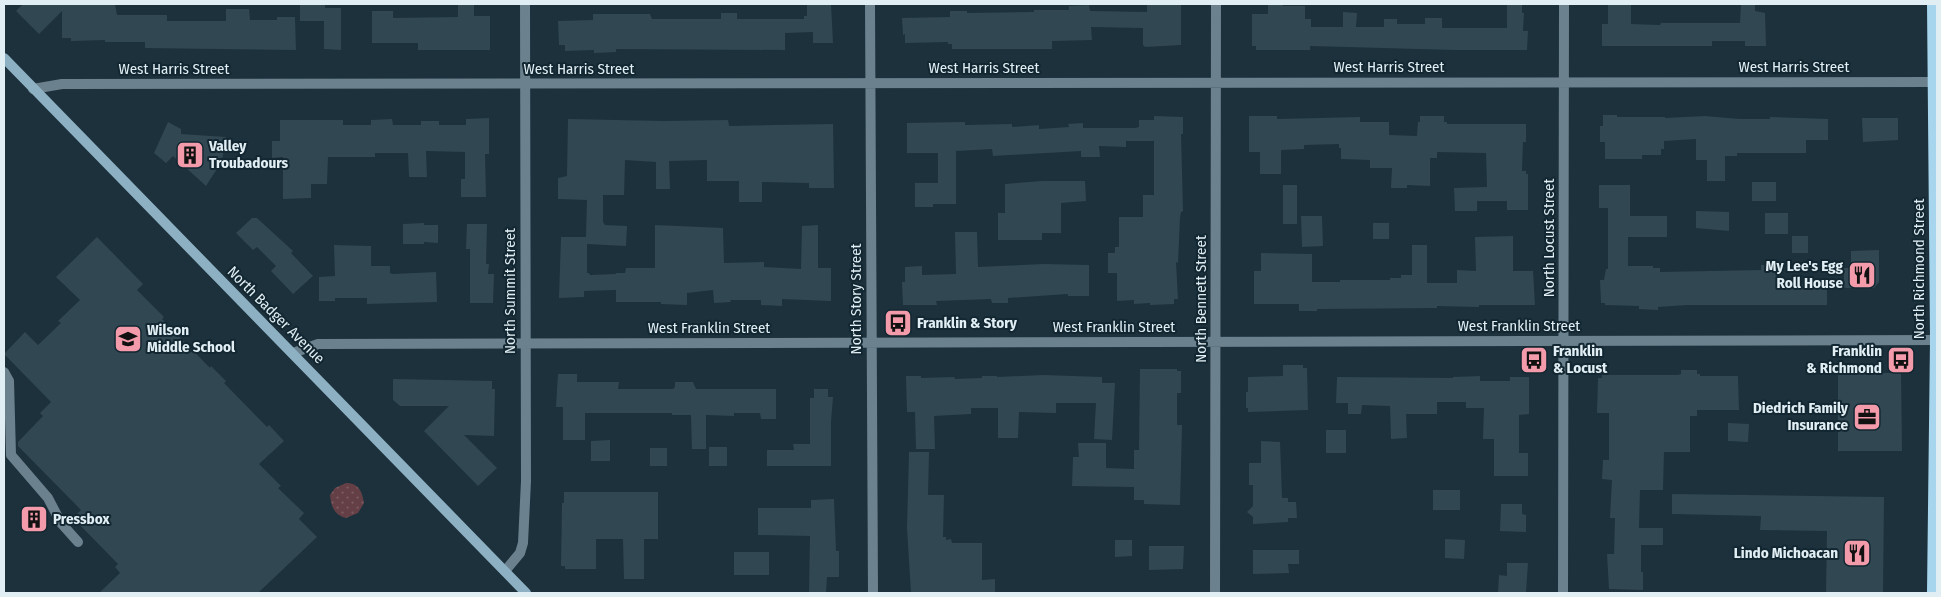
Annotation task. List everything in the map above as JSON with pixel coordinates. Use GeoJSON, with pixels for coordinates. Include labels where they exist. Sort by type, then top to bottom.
{"type":"FeatureCollection","features":[{"type":"Feature","properties":{"kind":"main road","name":"North Richmond Street"},"geometry":{"type":"LineString","coordinates":[[1933,4],[1937,340],[1933,593]]}},
{"type":"Feature","properties":{"kind":"main road","name":"North Badger Avenue"},"geometry":{"type":"LineString","coordinates":[[4,58],[526,593]]}},
{"type":"Feature","properties":{"kind":"street","name":"North Summit Street"},"geometry":{"type":"LineString","coordinates":[[504,571],[520,553],[525,524],[525,4]]}},
{"type":"Feature","properties":{"kind":"street","name":"North Story Street"},"geometry":{"type":"LineString","coordinates":[[870,4],[873,593]]}},
{"type":"Feature","properties":{"kind":"street","name":"North Bennett Street"},"geometry":{"type":"LineString","coordinates":[[1216,4],[1216,593]]}},
{"type":"Feature","properties":{"kind":"street","name":"North Locust Street"},"geometry":{"type":"LineString","coordinates":[[1562,593],[1564,4]]}},
{"type":"Feature","properties":{"kind":"street","name":"West Harris Street"},"geometry":{"type":"LineString","coordinates":[[34,89],[62,84],[1934,82]]}},
{"type":"Feature","properties":{"kind":"street","name":"West Franklin Street"},"geometry":{"type":"LineString","coordinates":[[293,353],[318,344],[1937,340]]}},
{"type":"Feature","properties":{"kind":"street"},"geometry":{"type":"LineString","coordinates":[[4,372],[9,381],[11,455],[48,498],[61,523],[78,542]]}},
{"type":"Feature","properties":{"kind":"shaded area"},"geometry":{"type":"Polygon","coordinates":[[[346,483],[357,486],[364,503],[358,513],[346,518],[334,510],[330,495],[335,488],[346,483]]]}},
{"type":"Feature","properties":{"kind":"building"},"geometry":{"type":"Polygon","coordinates":[[[23,4],[115,4],[117,15],[167,15],[167,21],[226,21],[226,9],[249,9],[250,20],[277,20],[277,17],[295,17],[296,50],[145,48],[145,42],[71,41],[71,38],[62,38],[62,11],[39,34],[16,11],[23,4]]]}},
{"type":"Feature","properties":{"kind":"building"},"geometry":{"type":"Polygon","coordinates":[[[300,4],[325,4],[325,8],[341,8],[341,50],[324,49],[324,21],[300,21],[300,4]]]}},
{"type":"Feature","properties":{"kind":"building"},"geometry":{"type":"Polygon","coordinates":[[[458,4],[474,4],[474,16],[490,16],[490,50],[418,50],[418,43],[372,43],[372,11],[393,11],[393,18],[458,17],[458,4]]]}},
{"type":"Feature","properties":{"kind":"building"},"geometry":{"type":"Polygon","coordinates":[[[807,4],[831,4],[833,43],[813,43],[813,32],[785,33],[785,50],[616,49],[616,52],[594,53],[594,50],[565,51],[565,45],[559,45],[558,21],[593,20],[593,14],[650,14],[652,19],[721,19],[721,13],[737,13],[737,19],[804,19],[804,16],[807,16],[807,4]]]}},
{"type":"Feature","properties":{"kind":"building"},"geometry":{"type":"Polygon","coordinates":[[[1147,4],[1181,4],[1181,45],[1145,47],[1143,45],[1143,28],[1091,27],[1092,40],[1052,41],[1052,49],[952,49],[952,44],[948,44],[948,42],[905,43],[905,34],[903,35],[902,18],[950,17],[950,11],[967,11],[967,13],[1034,12],[1034,10],[1069,10],[1069,6],[1089,5],[1090,11],[1147,12],[1147,4]]]}},
{"type":"Feature","properties":{"kind":"building"},"geometry":{"type":"Polygon","coordinates":[[[1268,4],[1305,6],[1305,19],[1311,19],[1311,27],[1343,27],[1343,12],[1357,13],[1356,27],[1384,27],[1384,19],[1397,19],[1397,24],[1425,24],[1425,18],[1442,18],[1442,28],[1507,28],[1507,4],[1522,4],[1522,13],[1524,13],[1523,31],[1528,31],[1527,50],[1310,46],[1310,50],[1256,50],[1256,46],[1252,46],[1252,14],[1268,14],[1268,4]]]}},
{"type":"Feature","properties":{"kind":"building"},"geometry":{"type":"Polygon","coordinates":[[[1608,4],[1631,4],[1631,24],[1660,25],[1661,23],[1740,23],[1741,4],[1755,4],[1755,11],[1765,13],[1766,46],[1745,46],[1745,41],[1712,41],[1712,46],[1602,46],[1602,24],[1608,24],[1608,4]]]}},
{"type":"Feature","properties":{"kind":"building"},"geometry":{"type":"Polygon","coordinates":[[[1603,115],[1665,118],[1705,116],[1739,119],[1770,119],[1770,117],[1828,119],[1828,140],[1806,140],[1806,153],[1737,153],[1737,156],[1725,156],[1725,181],[1707,181],[1707,160],[1696,160],[1696,139],[1664,141],[1664,149],[1661,149],[1661,155],[1642,155],[1642,159],[1605,159],[1605,142],[1600,142],[1600,126],[1603,126],[1603,115]]]}},
{"type":"Feature","properties":{"kind":"building"},"geometry":{"type":"Polygon","coordinates":[[[1154,116],[1183,117],[1183,134],[1181,134],[1183,211],[1180,218],[1178,263],[1176,262],[1178,299],[1174,299],[1174,304],[1150,305],[1150,303],[1134,304],[1134,300],[1117,301],[1117,273],[1108,273],[1108,253],[1115,253],[1115,247],[1119,247],[1119,217],[1143,217],[1143,195],[1154,195],[1154,141],[1126,141],[1126,147],[1099,146],[1100,157],[1081,157],[1081,151],[993,156],[992,149],[956,151],[956,204],[933,204],[933,207],[915,207],[915,183],[938,183],[938,153],[907,153],[907,123],[965,122],[965,125],[1012,124],[1012,127],[1039,125],[1039,129],[1069,127],[1068,124],[1083,123],[1083,128],[1135,128],[1139,127],[1139,120],[1154,120],[1154,116]]]}},
{"type":"Feature","properties":{"kind":"building"},"geometry":{"type":"Polygon","coordinates":[[[1249,116],[1277,116],[1277,119],[1360,117],[1360,122],[1389,122],[1389,135],[1417,136],[1420,116],[1444,116],[1444,122],[1447,122],[1447,124],[1526,124],[1526,142],[1523,142],[1522,171],[1526,171],[1526,174],[1528,174],[1528,210],[1507,210],[1507,201],[1477,201],[1477,211],[1455,211],[1454,188],[1487,187],[1486,153],[1437,152],[1437,158],[1430,158],[1430,186],[1407,185],[1407,188],[1391,188],[1392,168],[1370,168],[1370,160],[1341,159],[1339,144],[1304,145],[1304,149],[1281,150],[1281,174],[1260,174],[1260,152],[1249,152],[1249,116]]]}},
{"type":"Feature","properties":{"kind":"building"},"geometry":{"type":"Polygon","coordinates":[[[489,118],[489,154],[485,154],[486,197],[461,197],[461,179],[465,179],[465,152],[426,151],[427,177],[409,177],[408,153],[375,153],[375,157],[328,157],[327,184],[311,184],[311,198],[283,199],[283,157],[272,158],[272,141],[280,141],[280,120],[343,120],[343,125],[371,125],[371,120],[392,119],[393,125],[421,125],[421,121],[439,121],[439,125],[466,125],[466,119],[489,118]]]}},
{"type":"Feature","properties":{"kind":"building"},"geometry":{"type":"Polygon","coordinates":[[[1862,118],[1898,118],[1898,140],[1863,142],[1862,118]]]}},
{"type":"Feature","properties":{"kind":"building"},"geometry":{"type":"Polygon","coordinates":[[[568,119],[728,120],[729,126],[833,124],[834,188],[809,188],[809,183],[762,182],[762,202],[739,202],[739,181],[707,181],[707,160],[669,161],[670,189],[656,189],[656,162],[625,160],[624,195],[603,195],[603,222],[605,225],[627,226],[626,246],[587,244],[587,273],[590,275],[625,273],[626,268],[655,268],[655,225],[723,228],[724,263],[764,262],[764,267],[801,269],[802,226],[818,225],[818,268],[831,268],[831,301],[782,299],[782,306],[761,305],[761,300],[730,300],[731,302],[714,303],[713,290],[687,293],[687,305],[661,304],[661,302],[616,302],[616,290],[584,291],[584,297],[559,298],[561,237],[586,237],[587,200],[558,199],[558,178],[567,176],[568,119]]]}},
{"type":"Feature","properties":{"kind":"building","name":"Valley Troubadours"},"geometry":{"type":"Polygon","coordinates":[[[168,122],[181,129],[181,134],[226,137],[222,161],[206,186],[173,156],[166,163],[154,153],[168,122]]]}},
{"type":"Feature","properties":{"kind":"building"},"geometry":{"type":"Polygon","coordinates":[[[1042,181],[1085,181],[1086,201],[1061,203],[1061,233],[1042,233],[1042,240],[998,240],[998,213],[1005,213],[1005,184],[1042,181]]]}},
{"type":"Feature","properties":{"kind":"building"},"geometry":{"type":"Polygon","coordinates":[[[1752,182],[1776,182],[1776,201],[1752,201],[1752,182]]]}},
{"type":"Feature","properties":{"kind":"building"},"geometry":{"type":"Polygon","coordinates":[[[1283,185],[1297,185],[1297,224],[1283,224],[1283,185]]]}},
{"type":"Feature","properties":{"kind":"building"},"geometry":{"type":"Polygon","coordinates":[[[1599,185],[1630,185],[1630,216],[1667,216],[1667,237],[1628,237],[1628,266],[1653,266],[1653,268],[1660,268],[1660,272],[1761,270],[1761,265],[1778,265],[1778,280],[1783,280],[1783,285],[1811,284],[1811,280],[1827,280],[1827,305],[1687,305],[1658,307],[1658,310],[1639,309],[1639,306],[1605,305],[1605,303],[1601,303],[1600,280],[1604,280],[1606,269],[1608,269],[1608,208],[1599,208],[1599,185]]]}},
{"type":"Feature","properties":{"kind":"building"},"geometry":{"type":"Polygon","coordinates":[[[1696,211],[1729,212],[1729,231],[1696,228],[1696,211]]]}},
{"type":"Feature","properties":{"kind":"building"},"geometry":{"type":"Polygon","coordinates":[[[1765,213],[1788,213],[1788,234],[1765,234],[1765,213]]]}},
{"type":"Feature","properties":{"kind":"building"},"geometry":{"type":"Polygon","coordinates":[[[1301,216],[1322,216],[1323,246],[1302,247],[1301,216]]]}},
{"type":"Feature","properties":{"kind":"building"},"geometry":{"type":"Polygon","coordinates":[[[252,218],[257,218],[293,251],[291,253],[313,276],[293,294],[271,271],[276,266],[257,247],[253,250],[236,233],[252,218]]]}},
{"type":"Feature","properties":{"kind":"building"},"geometry":{"type":"Polygon","coordinates":[[[424,223],[424,225],[438,225],[438,243],[403,244],[403,224],[424,223]]]}},
{"type":"Feature","properties":{"kind":"building"},"geometry":{"type":"Polygon","coordinates":[[[1373,223],[1389,223],[1389,239],[1373,239],[1373,223]]]}},
{"type":"Feature","properties":{"kind":"building"},"geometry":{"type":"Polygon","coordinates":[[[467,224],[487,224],[486,264],[489,264],[488,274],[494,274],[493,303],[470,303],[470,249],[466,249],[467,224]]]}},
{"type":"Feature","properties":{"kind":"building"},"geometry":{"type":"Polygon","coordinates":[[[955,232],[977,232],[978,267],[1044,264],[1089,265],[1089,296],[1068,296],[1068,294],[1008,298],[1008,303],[992,303],[991,299],[936,301],[937,305],[903,305],[902,282],[905,282],[905,267],[922,266],[922,275],[956,274],[955,232]]]}},
{"type":"Feature","properties":{"kind":"building"},"geometry":{"type":"Polygon","coordinates":[[[1513,236],[1513,271],[1533,271],[1535,305],[1317,309],[1317,311],[1299,311],[1299,304],[1254,304],[1254,271],[1261,271],[1261,253],[1312,254],[1312,282],[1390,280],[1390,278],[1401,278],[1401,275],[1412,275],[1412,245],[1427,245],[1427,283],[1457,283],[1457,270],[1476,271],[1475,237],[1513,236]]]}},
{"type":"Feature","properties":{"kind":"building"},"geometry":{"type":"Polygon","coordinates":[[[1792,236],[1808,236],[1808,253],[1792,253],[1792,236]]]}},
{"type":"Feature","properties":{"kind":"building"},"geometry":{"type":"Polygon","coordinates":[[[97,237],[143,284],[137,290],[164,317],[162,319],[210,368],[211,366],[226,381],[224,383],[267,427],[269,425],[284,441],[259,464],[281,486],[278,488],[304,513],[299,519],[317,537],[258,593],[99,593],[120,573],[115,567],[118,564],[73,518],[81,510],[18,446],[18,442],[43,416],[40,413],[51,402],[4,354],[25,332],[38,345],[61,323],[58,321],[80,300],[56,277],[97,237]]]}},
{"type":"Feature","properties":{"kind":"building"},"geometry":{"type":"Polygon","coordinates":[[[334,245],[371,246],[371,266],[390,266],[390,273],[393,274],[436,272],[437,302],[367,304],[367,298],[335,298],[335,301],[319,301],[319,277],[335,276],[334,245]]]}},
{"type":"Feature","properties":{"kind":"building","name":"My Lee's Egg Roll House"},"geometry":{"type":"Polygon","coordinates":[[[1879,250],[1879,282],[1874,288],[1844,288],[1844,268],[1851,268],[1851,251],[1879,250]]]}},
{"type":"Feature","properties":{"kind":"building"},"geometry":{"type":"Polygon","coordinates":[[[1283,365],[1303,365],[1303,368],[1307,368],[1308,410],[1248,412],[1248,408],[1246,408],[1246,392],[1248,392],[1248,377],[1283,376],[1283,365]]]}},
{"type":"Feature","properties":{"kind":"building"},"geometry":{"type":"Polygon","coordinates":[[[1140,369],[1177,369],[1177,371],[1181,371],[1181,393],[1177,393],[1177,425],[1182,425],[1180,505],[1144,504],[1144,500],[1134,500],[1134,487],[1072,486],[1073,457],[1079,457],[1078,443],[1106,443],[1106,468],[1134,469],[1134,450],[1139,450],[1140,369]]]}},
{"type":"Feature","properties":{"kind":"building"},"geometry":{"type":"Polygon","coordinates":[[[1681,370],[1697,370],[1697,374],[1700,374],[1700,376],[1738,376],[1739,410],[1697,410],[1697,416],[1690,416],[1690,452],[1664,452],[1663,490],[1640,490],[1639,528],[1663,528],[1663,545],[1641,545],[1643,590],[1609,589],[1607,554],[1614,554],[1615,518],[1610,518],[1612,480],[1602,479],[1603,460],[1609,460],[1609,413],[1597,413],[1598,378],[1602,378],[1602,375],[1678,375],[1681,374],[1681,370]]]}},
{"type":"Feature","properties":{"kind":"building","name":"Diedrich Family Insurance"},"geometry":{"type":"Polygon","coordinates":[[[1838,373],[1901,373],[1902,451],[1838,451],[1838,373]]]}},
{"type":"Feature","properties":{"kind":"building"},"geometry":{"type":"Polygon","coordinates":[[[558,374],[577,374],[577,382],[619,382],[618,389],[673,389],[675,382],[693,382],[696,389],[776,389],[776,419],[761,419],[760,413],[734,413],[734,416],[706,415],[706,449],[692,449],[691,415],[672,415],[672,413],[585,413],[585,440],[563,440],[563,407],[556,407],[558,374]]]}},
{"type":"Feature","properties":{"kind":"building"},"geometry":{"type":"Polygon","coordinates":[[[1043,375],[1102,377],[1102,383],[1115,383],[1112,440],[1094,439],[1096,403],[1056,403],[1056,413],[1019,412],[1018,438],[998,438],[998,408],[971,408],[971,414],[934,416],[935,449],[916,449],[915,412],[907,412],[906,376],[921,376],[921,378],[954,377],[955,379],[982,378],[982,376],[1043,375]]]}},
{"type":"Feature","properties":{"kind":"building"},"geometry":{"type":"Polygon","coordinates":[[[1480,376],[1480,381],[1510,381],[1510,377],[1529,377],[1529,414],[1519,415],[1519,453],[1528,453],[1528,476],[1494,476],[1494,439],[1483,439],[1484,408],[1466,408],[1466,402],[1437,402],[1437,414],[1406,414],[1407,438],[1391,439],[1390,406],[1362,405],[1361,414],[1348,414],[1348,403],[1336,403],[1337,377],[1453,378],[1480,376]]]}},
{"type":"Feature","properties":{"kind":"building"},"geometry":{"type":"Polygon","coordinates":[[[393,379],[492,381],[492,389],[495,389],[494,436],[464,435],[497,468],[478,486],[424,431],[449,406],[400,406],[393,400],[393,379]]]}},
{"type":"Feature","properties":{"kind":"building"},"geometry":{"type":"Polygon","coordinates":[[[814,389],[828,389],[828,397],[833,397],[831,466],[767,466],[767,450],[794,450],[793,444],[810,444],[810,398],[814,398],[814,389]]]}},
{"type":"Feature","properties":{"kind":"building"},"geometry":{"type":"Polygon","coordinates":[[[1728,423],[1749,424],[1748,442],[1728,441],[1728,423]]]}},
{"type":"Feature","properties":{"kind":"building"},"geometry":{"type":"Polygon","coordinates":[[[1326,430],[1346,430],[1346,453],[1326,453],[1326,430]]]}},
{"type":"Feature","properties":{"kind":"building"},"geometry":{"type":"Polygon","coordinates":[[[610,440],[610,461],[591,461],[591,441],[610,440]]]}},
{"type":"Feature","properties":{"kind":"building"},"geometry":{"type":"Polygon","coordinates":[[[1261,441],[1280,442],[1282,498],[1288,498],[1288,502],[1296,502],[1297,518],[1288,518],[1288,522],[1253,524],[1253,517],[1247,512],[1253,506],[1253,485],[1249,485],[1249,463],[1261,463],[1261,441]]]}},
{"type":"Feature","properties":{"kind":"building"},"geometry":{"type":"Polygon","coordinates":[[[709,447],[727,447],[727,466],[709,466],[709,447]]]}},
{"type":"Feature","properties":{"kind":"building"},"geometry":{"type":"Polygon","coordinates":[[[650,448],[667,448],[667,466],[650,466],[650,448]]]}},
{"type":"Feature","properties":{"kind":"building"},"geometry":{"type":"Polygon","coordinates":[[[909,452],[929,452],[928,495],[944,495],[943,537],[946,537],[946,540],[951,539],[952,543],[982,543],[982,580],[995,579],[995,593],[911,593],[907,528],[909,452]]]}},
{"type":"Feature","properties":{"kind":"building"},"geometry":{"type":"Polygon","coordinates":[[[1433,490],[1460,490],[1460,510],[1433,510],[1433,490]]]}},
{"type":"Feature","properties":{"kind":"building"},"geometry":{"type":"Polygon","coordinates":[[[564,492],[658,492],[658,539],[644,539],[644,579],[624,579],[623,539],[596,539],[596,569],[565,569],[565,566],[561,566],[562,503],[564,503],[564,492]]]}},
{"type":"Feature","properties":{"kind":"building"},"geometry":{"type":"Polygon","coordinates":[[[1672,494],[1884,497],[1883,593],[1826,593],[1827,531],[1760,530],[1761,516],[1672,514],[1672,494]]]}},
{"type":"Feature","properties":{"kind":"building"},"geometry":{"type":"Polygon","coordinates":[[[834,499],[836,551],[839,551],[839,577],[827,577],[826,593],[809,593],[810,536],[758,535],[758,508],[811,508],[811,500],[834,499]]]}},
{"type":"Feature","properties":{"kind":"building"},"geometry":{"type":"Polygon","coordinates":[[[1501,504],[1522,504],[1522,514],[1526,515],[1526,532],[1500,531],[1501,504]]]}},
{"type":"Feature","properties":{"kind":"building","name":"Pressbox"},"geometry":{"type":"Polygon","coordinates":[[[42,509],[45,525],[28,529],[25,513],[42,509]]]}},
{"type":"Feature","properties":{"kind":"building"},"geometry":{"type":"Polygon","coordinates":[[[1445,539],[1465,540],[1464,559],[1445,558],[1445,539]]]}},
{"type":"Feature","properties":{"kind":"building"},"geometry":{"type":"Polygon","coordinates":[[[1115,540],[1132,540],[1132,556],[1115,557],[1115,540]]]}},
{"type":"Feature","properties":{"kind":"building"},"geometry":{"type":"Polygon","coordinates":[[[1149,546],[1184,546],[1183,569],[1149,570],[1149,546]]]}},
{"type":"Feature","properties":{"kind":"building"},"geometry":{"type":"Polygon","coordinates":[[[1253,550],[1299,550],[1299,564],[1288,564],[1289,573],[1253,574],[1253,550]]]}},
{"type":"Feature","properties":{"kind":"building"},"geometry":{"type":"Polygon","coordinates":[[[734,552],[769,552],[769,575],[734,575],[734,552]]]}},
{"type":"Feature","properties":{"kind":"building"},"geometry":{"type":"Polygon","coordinates":[[[1507,563],[1528,563],[1526,593],[1498,593],[1499,575],[1507,576],[1507,563]]]}},
{"type":"Feature","properties":{"kind":"place","name":"Valley Troubadours"},"geometry":{"type":"Point","coordinates":[190,155]}},
{"type":"Feature","properties":{"kind":"place","name":"My Lee's Egg Roll House"},"geometry":{"type":"Point","coordinates":[1862,275]}},
{"type":"Feature","properties":{"kind":"place","name":"Franklin & Story"},"geometry":{"type":"Point","coordinates":[898,323]}},
{"type":"Feature","properties":{"kind":"place","name":"Wilson Middle School"},"geometry":{"type":"Point","coordinates":[128,339]}},
{"type":"Feature","properties":{"kind":"place","name":"Franklin & Locust"},"geometry":{"type":"Point","coordinates":[1534,360]}},
{"type":"Feature","properties":{"kind":"place","name":"Franklin & Richmond"},"geometry":{"type":"Point","coordinates":[1901,360]}},
{"type":"Feature","properties":{"kind":"place","name":"Diedrich Family Insurance"},"geometry":{"type":"Point","coordinates":[1867,417]}},
{"type":"Feature","properties":{"kind":"place","name":"Pressbox"},"geometry":{"type":"Point","coordinates":[34,519]}},
{"type":"Feature","properties":{"kind":"place","name":"Lindo Michoacan"},"geometry":{"type":"Point","coordinates":[1857,553]}}]}
